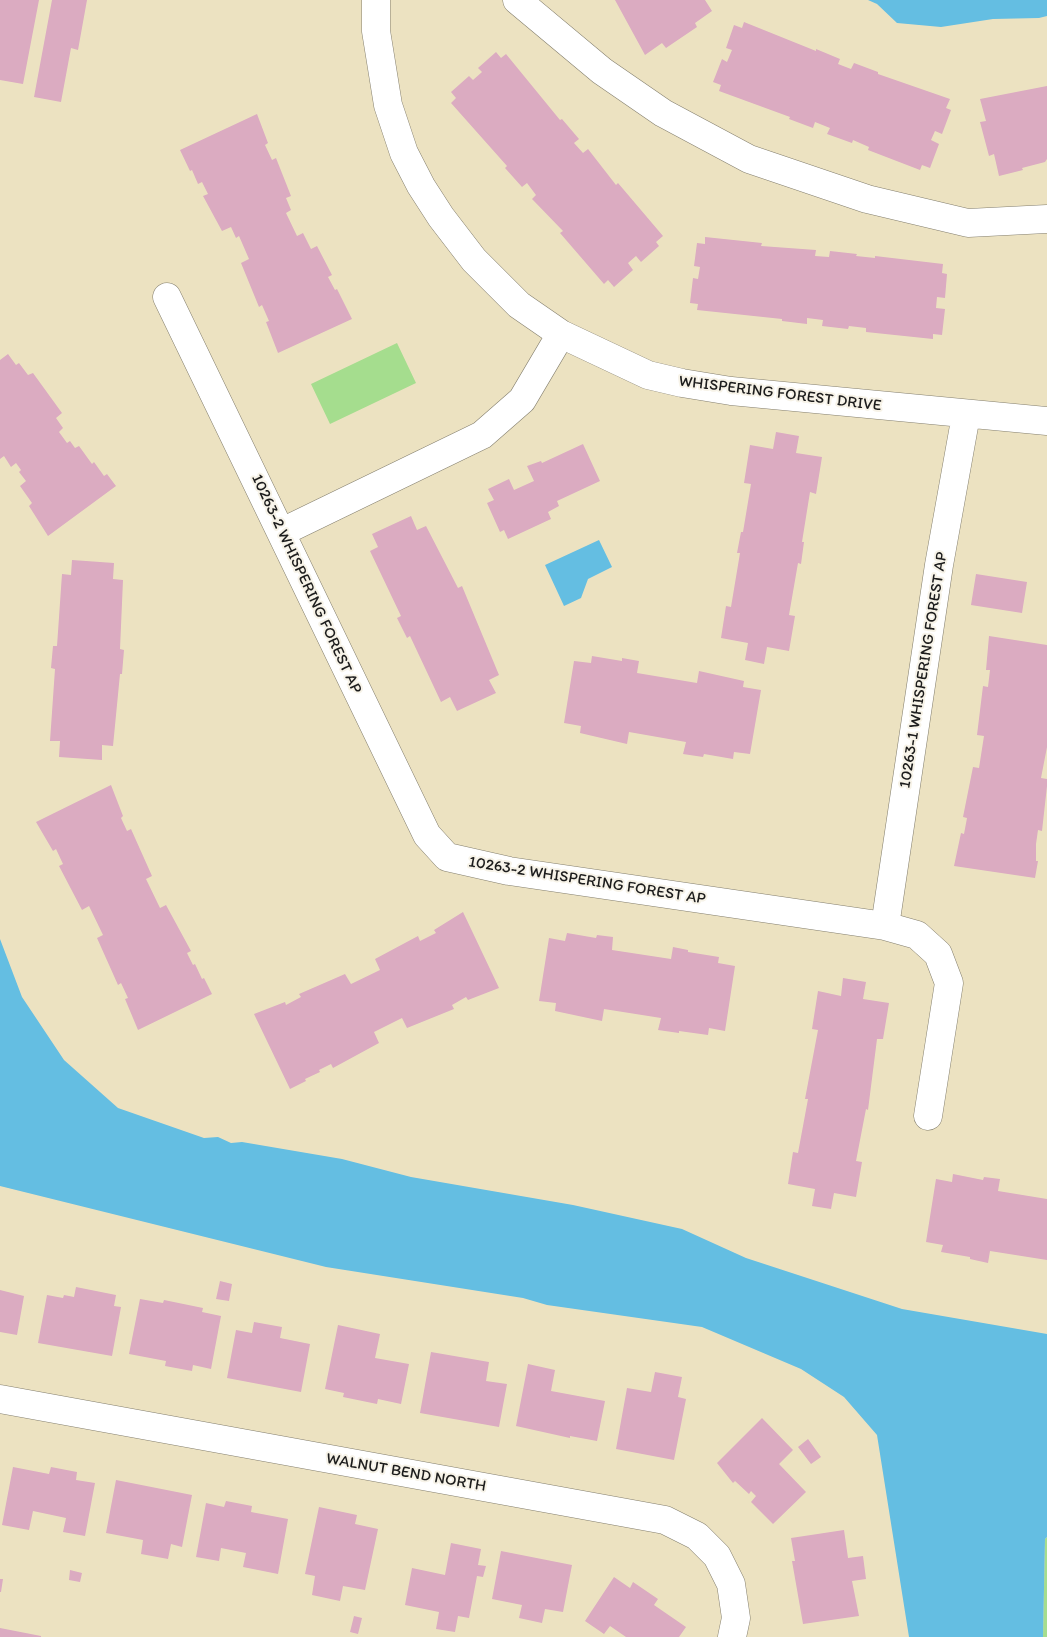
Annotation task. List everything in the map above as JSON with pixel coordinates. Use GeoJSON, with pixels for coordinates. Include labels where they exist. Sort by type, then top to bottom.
{"type":"FeatureCollection","features":[{"type":"Feature","properties":{"kind":"street","name":"WHISPERING FOREST DRIVE"},"geometry":{"type":"LineString","coordinates":[[376,0],[376,30],[388,105],[404,153],[421,186],[441,217],[474,260],[519,304],[561,334],[648,376],[682,383],[731,391],[966,415],[1047,421]]}},
{"type":"Feature","properties":{"kind":"street"},"geometry":{"type":"LineString","coordinates":[[516,0],[602,71],[663,113],[749,159],[867,199],[968,223],[1047,219]]}},
{"type":"Feature","properties":{"kind":"street","name":"10263-2 WHISPERING FOREST AP"},"geometry":{"type":"LineString","coordinates":[[167,296],[427,835],[447,857],[509,871],[885,926],[917,935],[938,954],[949,983],[928,1116]]}},
{"type":"Feature","properties":{"kind":"street"},"geometry":{"type":"LineString","coordinates":[[282,532],[482,436],[522,400],[561,334]]}},
{"type":"Feature","properties":{"kind":"street","name":"10263-1 WHISPERING FOREST AP"},"geometry":{"type":"LineString","coordinates":[[885,926],[939,565],[966,415]]}},
{"type":"Feature","properties":{"kind":"street","name":"WALNUT BEND NORTH"},"geometry":{"type":"LineString","coordinates":[[0,1399],[665,1520],[697,1536],[717,1556],[731,1584],[736,1618],[732,1637]]}},
{"type":"Feature","properties":{"kind":"green space"},"geometry":{"type":"Polygon","coordinates":[[[397,343],[416,383],[330,424],[311,384],[397,343]]]}},
{"type":"Feature","properties":{"kind":"green space"},"geometry":{"type":"Polygon","coordinates":[[[1047,1537],[1047,1637],[1043,1637],[1045,1539],[1047,1537]]]}},
{"type":"Feature","properties":{"kind":"water"},"geometry":{"type":"Polygon","coordinates":[[[868,0],[1047,0],[1047,16],[1039,18],[993,19],[941,27],[897,23],[877,4],[868,0]]]}},
{"type":"Feature","properties":{"kind":"water"},"geometry":{"type":"Polygon","coordinates":[[[599,540],[612,567],[588,579],[581,598],[564,606],[545,565],[599,540]]]}},
{"type":"Feature","properties":{"kind":"water"},"geometry":{"type":"Polygon","coordinates":[[[0,939],[22,997],[64,1060],[118,1108],[204,1138],[218,1137],[231,1143],[242,1142],[342,1159],[411,1177],[573,1205],[682,1229],[746,1258],[902,1309],[1047,1334],[1047,1537],[1045,1539],[1043,1637],[909,1637],[877,1435],[844,1397],[801,1369],[702,1327],[547,1305],[523,1298],[326,1267],[0,1186],[0,939]]]}},
{"type":"Feature","properties":{"kind":"building"},"geometry":{"type":"Polygon","coordinates":[[[0,0],[39,0],[23,84],[0,80],[0,0]]]}},
{"type":"Feature","properties":{"kind":"building"},"geometry":{"type":"Polygon","coordinates":[[[52,0],[87,0],[78,50],[71,48],[61,102],[34,97],[52,0]]]}},
{"type":"Feature","properties":{"kind":"building"},"geometry":{"type":"Polygon","coordinates":[[[615,0],[705,0],[712,11],[695,23],[697,27],[666,48],[662,43],[645,55],[615,0]]]}},
{"type":"Feature","properties":{"kind":"building"},"geometry":{"type":"Polygon","coordinates":[[[744,22],[840,59],[838,64],[851,69],[854,63],[878,72],[878,74],[950,99],[946,108],[951,110],[942,134],[935,131],[931,140],[939,144],[930,168],[922,165],[920,170],[868,150],[869,147],[853,140],[852,143],[827,134],[830,128],[815,122],[813,128],[789,119],[790,117],[719,91],[721,85],[713,82],[722,59],[727,62],[732,50],[726,48],[734,25],[742,28],[744,22]]]}},
{"type":"Feature","properties":{"kind":"building"},"geometry":{"type":"Polygon","coordinates":[[[496,52],[501,58],[506,54],[560,120],[562,119],[579,139],[574,143],[583,153],[588,149],[616,185],[618,183],[663,236],[656,242],[659,246],[641,262],[636,256],[628,263],[633,270],[614,287],[608,280],[604,284],[560,233],[563,231],[532,199],[536,195],[527,183],[522,187],[505,168],[507,166],[451,103],[456,98],[451,92],[469,76],[473,80],[482,72],[478,68],[496,52]]]}},
{"type":"Feature","properties":{"kind":"building"},"geometry":{"type":"Polygon","coordinates":[[[1047,86],[1047,159],[1045,162],[1022,168],[1023,170],[999,176],[994,154],[989,156],[980,122],[986,121],[980,99],[1047,86]]]}},
{"type":"Feature","properties":{"kind":"building"},"geometry":{"type":"Polygon","coordinates":[[[257,114],[268,143],[265,145],[272,160],[276,158],[291,196],[286,198],[291,210],[286,213],[297,236],[303,233],[311,249],[317,246],[332,275],[328,277],[335,290],[337,289],[352,319],[278,353],[266,322],[269,321],[262,305],[259,307],[241,263],[249,259],[239,236],[236,238],[231,227],[222,231],[203,196],[208,194],[202,182],[198,184],[180,150],[257,114]]]}},
{"type":"Feature","properties":{"kind":"building"},"geometry":{"type":"Polygon","coordinates":[[[705,237],[762,243],[761,246],[816,250],[815,256],[829,257],[830,251],[857,254],[856,256],[875,258],[875,256],[943,264],[942,273],[947,274],[945,298],[937,297],[936,308],[945,309],[942,335],[933,334],[933,339],[866,332],[866,328],[849,326],[848,329],[822,326],[823,320],[807,318],[807,324],[782,321],[782,319],[697,310],[698,304],[690,303],[693,278],[698,279],[700,267],[694,266],[697,243],[705,244],[705,237]]]}},
{"type":"Feature","properties":{"kind":"building"},"geometry":{"type":"Polygon","coordinates":[[[8,354],[16,365],[19,363],[28,375],[33,373],[62,413],[56,418],[63,428],[59,432],[67,443],[70,441],[75,448],[79,446],[92,464],[94,462],[104,476],[107,474],[116,486],[48,536],[29,506],[32,503],[20,486],[26,481],[19,472],[21,470],[16,463],[11,467],[4,456],[0,459],[0,360],[8,354]]]}},
{"type":"Feature","properties":{"kind":"building"},"geometry":{"type":"Polygon","coordinates":[[[776,432],[799,436],[796,453],[822,457],[816,494],[810,492],[802,542],[804,542],[801,564],[798,563],[789,615],[795,616],[789,651],[767,647],[764,664],[745,660],[748,643],[721,638],[726,606],[731,607],[740,553],[737,553],[741,532],[743,532],[751,484],[744,483],[750,445],[773,449],[776,432]]]}},
{"type":"Feature","properties":{"kind":"building"},"geometry":{"type":"Polygon","coordinates":[[[583,444],[600,481],[557,501],[559,506],[548,512],[551,519],[508,539],[504,530],[500,532],[487,503],[494,500],[488,489],[509,479],[514,490],[534,481],[527,466],[541,461],[542,463],[583,444]]]}},
{"type":"Feature","properties":{"kind":"building"},"geometry":{"type":"Polygon","coordinates":[[[411,516],[417,530],[426,526],[458,588],[462,586],[499,675],[489,680],[496,693],[457,711],[450,697],[441,702],[410,636],[407,638],[397,618],[401,616],[370,551],[378,547],[372,534],[411,516]]]}},
{"type":"Feature","properties":{"kind":"building"},"geometry":{"type":"Polygon","coordinates":[[[72,560],[114,563],[113,579],[123,580],[120,649],[124,650],[122,674],[120,674],[113,746],[102,745],[102,760],[59,757],[60,741],[50,741],[55,669],[51,668],[53,646],[57,646],[62,574],[71,575],[72,560]]]}},
{"type":"Feature","properties":{"kind":"building"},"geometry":{"type":"Polygon","coordinates":[[[976,574],[1027,582],[1022,613],[971,605],[976,574]]]}},
{"type":"Feature","properties":{"kind":"building"},"geometry":{"type":"Polygon","coordinates":[[[989,636],[1047,645],[1047,747],[1041,778],[1047,779],[1047,786],[1042,831],[1038,830],[1036,844],[1036,861],[1038,861],[1035,878],[954,866],[961,833],[964,834],[967,818],[963,817],[973,767],[979,768],[984,736],[977,735],[983,686],[988,687],[990,670],[986,670],[989,636]]]}},
{"type":"Feature","properties":{"kind":"building"},"geometry":{"type":"Polygon","coordinates":[[[592,656],[622,661],[622,658],[639,661],[637,673],[697,683],[699,671],[744,681],[743,687],[761,690],[750,754],[734,752],[733,759],[704,754],[703,757],[683,754],[686,742],[629,732],[627,744],[580,733],[581,726],[564,723],[574,661],[591,663],[592,656]]]}},
{"type":"Feature","properties":{"kind":"building"},"geometry":{"type":"Polygon","coordinates":[[[111,785],[123,816],[121,818],[127,831],[131,829],[152,876],[146,879],[160,908],[166,905],[191,951],[187,953],[193,965],[195,964],[212,994],[138,1030],[125,999],[128,998],[121,983],[118,985],[97,938],[103,935],[89,906],[82,910],[59,866],[63,864],[56,849],[53,851],[36,822],[111,785]]]}},
{"type":"Feature","properties":{"kind":"building"},"geometry":{"type":"Polygon","coordinates":[[[463,912],[499,988],[468,1000],[466,997],[452,1005],[454,1009],[407,1028],[402,1018],[374,1032],[379,1043],[333,1068],[331,1064],[319,1070],[320,1072],[290,1089],[254,1014],[285,1002],[286,1005],[301,997],[299,994],[345,974],[351,984],[380,970],[375,959],[418,936],[420,941],[436,933],[434,930],[463,912]]]}},
{"type":"Feature","properties":{"kind":"building"},"geometry":{"type":"Polygon","coordinates":[[[567,933],[596,938],[597,935],[613,937],[612,950],[671,959],[673,947],[688,950],[688,952],[719,957],[718,963],[735,966],[725,1031],[709,1028],[708,1035],[658,1030],[661,1018],[604,1009],[602,1021],[555,1011],[556,1003],[539,1001],[549,938],[565,941],[567,933]]]}},
{"type":"Feature","properties":{"kind":"building"},"geometry":{"type":"Polygon","coordinates":[[[843,978],[866,982],[863,999],[889,1003],[883,1039],[877,1039],[868,1110],[866,1109],[856,1161],[862,1162],[856,1197],[834,1193],[831,1209],[812,1206],[815,1189],[788,1184],[793,1152],[798,1153],[808,1099],[805,1099],[818,1030],[812,1029],[818,991],[841,996],[843,978]]]}},
{"type":"Feature","properties":{"kind":"building"},"geometry":{"type":"Polygon","coordinates":[[[953,1174],[983,1180],[984,1177],[1000,1179],[998,1191],[1047,1199],[1047,1260],[990,1251],[988,1263],[970,1259],[970,1257],[941,1252],[943,1245],[926,1242],[936,1179],[952,1182],[953,1174]]]}},
{"type":"Feature","properties":{"kind":"building"},"geometry":{"type":"Polygon","coordinates":[[[220,1281],[232,1284],[229,1301],[216,1299],[220,1281]]]}},
{"type":"Feature","properties":{"kind":"building"},"geometry":{"type":"Polygon","coordinates":[[[76,1287],[116,1295],[114,1306],[121,1307],[112,1356],[38,1343],[47,1295],[63,1298],[64,1295],[74,1297],[76,1287]]]}},
{"type":"Feature","properties":{"kind":"building"},"geometry":{"type":"Polygon","coordinates":[[[0,1290],[24,1296],[17,1335],[0,1332],[0,1290]]]}},
{"type":"Feature","properties":{"kind":"building"},"geometry":{"type":"Polygon","coordinates":[[[140,1299],[163,1303],[164,1300],[203,1308],[202,1312],[221,1316],[211,1369],[193,1365],[192,1371],[165,1366],[166,1361],[129,1354],[140,1299]]]}},
{"type":"Feature","properties":{"kind":"building"},"geometry":{"type":"Polygon","coordinates":[[[254,1322],[282,1327],[280,1338],[310,1344],[301,1392],[227,1378],[236,1330],[252,1333],[254,1322]]]}},
{"type":"Feature","properties":{"kind":"building"},"geometry":{"type":"Polygon","coordinates":[[[338,1325],[380,1334],[375,1358],[409,1364],[401,1404],[378,1399],[377,1404],[343,1397],[344,1393],[325,1389],[338,1325]]]}},
{"type":"Feature","properties":{"kind":"building"},"geometry":{"type":"Polygon","coordinates":[[[431,1352],[489,1362],[486,1381],[507,1384],[499,1427],[420,1413],[431,1352]]]}},
{"type":"Feature","properties":{"kind":"building"},"geometry":{"type":"Polygon","coordinates":[[[528,1364],[555,1370],[551,1391],[605,1401],[597,1441],[570,1436],[570,1438],[516,1426],[528,1364]]]}},
{"type":"Feature","properties":{"kind":"building"},"geometry":{"type":"Polygon","coordinates":[[[655,1372],[682,1377],[678,1397],[686,1399],[674,1460],[616,1449],[627,1388],[651,1392],[655,1372]]]}},
{"type":"Feature","properties":{"kind":"building"},"geometry":{"type":"Polygon","coordinates":[[[762,1418],[793,1450],[779,1464],[806,1492],[773,1524],[751,1502],[756,1496],[751,1491],[749,1494],[735,1481],[733,1483],[717,1463],[762,1418]]]}},
{"type":"Feature","properties":{"kind":"building"},"geometry":{"type":"Polygon","coordinates":[[[808,1439],[821,1457],[811,1464],[798,1447],[808,1439]]]}},
{"type":"Feature","properties":{"kind":"building"},"geometry":{"type":"Polygon","coordinates":[[[13,1467],[49,1474],[51,1467],[77,1472],[76,1480],[95,1483],[85,1536],[63,1532],[66,1518],[33,1511],[29,1530],[2,1525],[13,1467]]]}},
{"type":"Feature","properties":{"kind":"building"},"geometry":{"type":"Polygon","coordinates":[[[116,1480],[192,1495],[182,1547],[171,1544],[168,1559],[141,1554],[143,1540],[106,1533],[116,1480]]]}},
{"type":"Feature","properties":{"kind":"building"},"geometry":{"type":"Polygon","coordinates":[[[226,1501],[252,1506],[251,1512],[288,1519],[278,1574],[243,1567],[246,1553],[221,1548],[219,1561],[196,1557],[206,1503],[224,1507],[226,1501]]]}},
{"type":"Feature","properties":{"kind":"building"},"geometry":{"type":"Polygon","coordinates":[[[319,1507],[357,1515],[355,1524],[378,1529],[365,1590],[343,1586],[340,1601],[312,1595],[315,1576],[305,1574],[319,1507]]]}},
{"type":"Feature","properties":{"kind":"building"},"geometry":{"type":"Polygon","coordinates":[[[844,1530],[848,1558],[863,1556],[866,1579],[852,1581],[859,1616],[803,1624],[792,1561],[795,1561],[791,1538],[844,1530]]]}},
{"type":"Feature","properties":{"kind":"building"},"geometry":{"type":"Polygon","coordinates":[[[451,1543],[481,1549],[478,1565],[486,1566],[483,1577],[477,1576],[469,1618],[458,1616],[455,1632],[436,1629],[439,1612],[405,1605],[412,1568],[445,1575],[451,1543]]]}},
{"type":"Feature","properties":{"kind":"building"},"geometry":{"type":"Polygon","coordinates":[[[501,1551],[572,1565],[563,1612],[545,1609],[542,1623],[519,1618],[522,1605],[492,1599],[501,1551]]]}},
{"type":"Feature","properties":{"kind":"building"},"geometry":{"type":"Polygon","coordinates":[[[70,1570],[82,1573],[80,1582],[69,1580],[70,1570]]]}},
{"type":"Feature","properties":{"kind":"building"},"geometry":{"type":"Polygon","coordinates":[[[614,1577],[630,1588],[633,1582],[658,1599],[654,1605],[686,1627],[679,1637],[626,1637],[610,1626],[604,1634],[585,1621],[614,1577]]]}},
{"type":"Feature","properties":{"kind":"building"},"geometry":{"type":"Polygon","coordinates":[[[0,1579],[3,1579],[1,1592],[0,1592],[0,1579]]]}},
{"type":"Feature","properties":{"kind":"building"},"geometry":{"type":"Polygon","coordinates":[[[354,1616],[362,1618],[358,1634],[350,1632],[354,1616]]]}},
{"type":"Feature","properties":{"kind":"building"},"geometry":{"type":"Polygon","coordinates":[[[0,1628],[41,1636],[41,1637],[0,1637],[0,1628]]]}}]}
